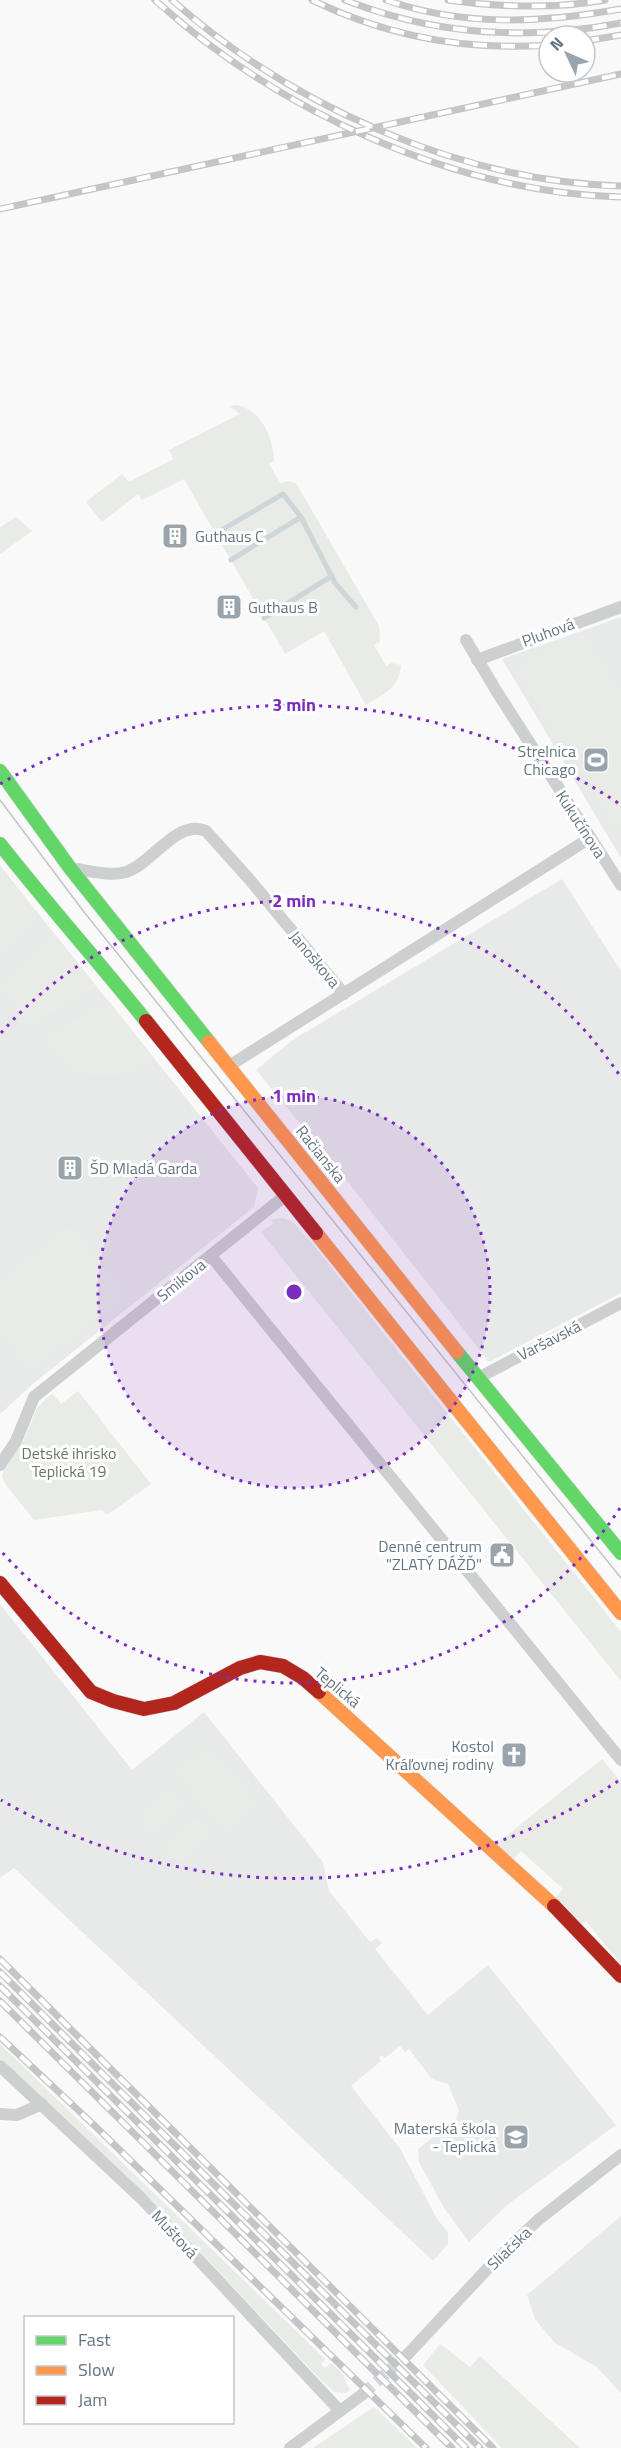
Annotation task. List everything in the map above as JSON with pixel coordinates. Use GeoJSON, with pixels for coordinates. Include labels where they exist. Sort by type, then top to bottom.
{"type":"FeatureCollection","features":[{"type":"Feature","properties":{"kind":"main road","name":"Račianska"},"geometry":{"type":"LineString","coordinates":[[0,771],[70,868],[621,1553]]}},
{"type":"Feature","properties":{"kind":"main road"},"geometry":{"type":"LineString","coordinates":[[0,844],[55,915],[105,970],[621,1613]]}},
{"type":"Feature","properties":{"kind":"main road","name":"Teplická"},"geometry":{"type":"LineString","coordinates":[[0,1583],[91,1692],[113,1701],[144,1709],[174,1703],[240,1668],[260,1662],[283,1666],[303,1678],[582,1931],[621,1976]]}},
{"type":"Feature","properties":{"kind":"street","name":"Pluhová"},"geometry":{"type":"LineString","coordinates":[[477,660],[621,607]]}},
{"type":"Feature","properties":{"kind":"street","name":"Kukučínova"},"geometry":{"type":"LineString","coordinates":[[466,640],[621,885]]}},
{"type":"Feature","properties":{"kind":"street","name":"Janoškova"},"geometry":{"type":"LineString","coordinates":[[70,868],[111,873],[127,872],[175,836],[190,829],[199,828],[206,831],[344,994]]}},
{"type":"Feature","properties":{"kind":"street","name":"Janoškova"},"geometry":{"type":"LineString","coordinates":[[229,1066],[590,838]]}},
{"type":"Feature","properties":{"kind":"street","name":"Smikova"},"geometry":{"type":"LineString","coordinates":[[0,1465],[16,1441],[34,1397],[286,1195]]}},
{"type":"Feature","properties":{"kind":"street"},"geometry":{"type":"LineString","coordinates":[[211,1256],[621,1760]]}},
{"type":"Feature","properties":{"kind":"street","name":"Varšavská"},"geometry":{"type":"LineString","coordinates":[[478,1378],[621,1303]]}},
{"type":"Feature","properties":{"kind":"street","name":"Muštová"},"geometry":{"type":"LineString","coordinates":[[0,2066],[141,2198],[340,2411]]}},
{"type":"Feature","properties":{"kind":"street"},"geometry":{"type":"LineString","coordinates":[[0,2114],[17,2115],[42,2104]]}},
{"type":"Feature","properties":{"kind":"street","name":"Sliačska"},"geometry":{"type":"LineString","coordinates":[[408,2354],[538,2220],[621,2155]]}},
{"type":"Feature","properties":{"kind":"street"},"geometry":{"type":"LineString","coordinates":[[290,2448],[363,2394]]}},
{"type":"Feature","properties":{"kind":"shaded area","name":"Strelnica Chicago"},"geometry":{"type":"Polygon","coordinates":[[[621,617],[621,858],[502,659],[621,617]]]}},
{"type":"Feature","properties":{"kind":"shaded area"},"geometry":{"type":"Polygon","coordinates":[[[0,866],[258,1188],[254,1207],[34,1383],[0,1414],[0,866]]]}},
{"type":"Feature","properties":{"kind":"shaded area"},"geometry":{"type":"Polygon","coordinates":[[[562,879],[621,971],[621,1293],[489,1362],[344,1177],[256,1070],[294,1039],[562,879]]]}},
{"type":"Feature","properties":{"kind":"shaded area"},"geometry":{"type":"Polygon","coordinates":[[[0,1604],[132,1770],[204,1712],[323,1862],[329,1891],[370,1942],[377,1938],[382,1943],[375,1949],[428,2015],[488,1965],[616,2125],[507,2205],[469,2242],[444,2208],[419,2162],[418,2149],[456,2119],[459,2111],[448,2084],[432,2079],[409,2049],[405,2052],[400,2046],[385,2058],[382,2055],[379,2058],[381,2061],[351,2086],[401,2150],[437,2219],[448,2232],[448,2244],[433,2261],[14,1868],[0,1878],[0,1604]]]}},
{"type":"Feature","properties":{"kind":"shaded area"},"geometry":{"type":"Polygon","coordinates":[[[621,2216],[621,2393],[597,2367],[555,2343],[535,2319],[527,2295],[621,2216]]]}},
{"type":"Feature","properties":{"kind":"green space"},"geometry":{"type":"Polygon","coordinates":[[[236,405],[252,412],[264,425],[273,451],[274,460],[269,464],[281,484],[286,481],[296,483],[379,626],[380,642],[374,645],[386,666],[391,663],[401,665],[394,685],[366,705],[324,631],[285,654],[184,479],[142,500],[138,494],[102,522],[86,502],[122,474],[129,482],[173,459],[169,450],[240,414],[229,406],[236,405]]]}},
{"type":"Feature","properties":{"kind":"green space"},"geometry":{"type":"Polygon","coordinates":[[[16,517],[32,531],[0,554],[0,527],[16,517]]]}},
{"type":"Feature","properties":{"kind":"green space","name":"Strelnica Chicago"},"geometry":{"type":"Polygon","coordinates":[[[584,634],[621,693],[621,826],[615,829],[515,669],[556,644],[584,634]]]}},
{"type":"Feature","properties":{"kind":"green space"},"geometry":{"type":"Polygon","coordinates":[[[0,866],[39,915],[0,956],[0,866]]]}},
{"type":"Feature","properties":{"kind":"green space"},"geometry":{"type":"Polygon","coordinates":[[[53,932],[96,986],[30,1026],[0,988],[53,932]]]}},
{"type":"Feature","properties":{"kind":"green space"},"geometry":{"type":"Polygon","coordinates":[[[108,1000],[154,1058],[135,1070],[113,1076],[79,1072],[61,1061],[42,1040],[108,1000]]]}},
{"type":"Feature","properties":{"kind":"green space"},"geometry":{"type":"Polygon","coordinates":[[[283,1218],[292,1221],[311,1242],[621,1632],[621,1681],[261,1232],[273,1224],[271,1219],[283,1218]]]}},
{"type":"Feature","properties":{"kind":"green space"},"geometry":{"type":"Polygon","coordinates":[[[71,1225],[126,1295],[30,1371],[0,1333],[0,1281],[71,1225]]]}},
{"type":"Feature","properties":{"kind":"green space","name":"Detské ihrisko Teplická 19"},"geometry":{"type":"Polygon","coordinates":[[[78,1391],[151,1484],[107,1515],[102,1510],[34,1520],[6,1485],[2,1477],[3,1471],[24,1440],[37,1408],[52,1393],[61,1404],[78,1391]]]}},
{"type":"Feature","properties":{"kind":"green space"},"geometry":{"type":"Polygon","coordinates":[[[209,1745],[258,1804],[225,1832],[175,1773],[209,1745]]]}},
{"type":"Feature","properties":{"kind":"green space"},"geometry":{"type":"Polygon","coordinates":[[[602,1759],[621,1782],[621,1964],[586,1921],[582,1924],[555,1899],[563,1889],[521,1851],[512,1861],[496,1844],[602,1759]]]}},
{"type":"Feature","properties":{"kind":"green space"},"geometry":{"type":"Polygon","coordinates":[[[169,1789],[185,1808],[153,1835],[137,1816],[169,1789]]]}},
{"type":"Feature","properties":{"kind":"green space"},"geometry":{"type":"Polygon","coordinates":[[[196,1817],[212,1837],[179,1864],[163,1844],[196,1817]]]}},
{"type":"Feature","properties":{"kind":"green space"},"geometry":{"type":"Polygon","coordinates":[[[0,2044],[325,2359],[321,2364],[325,2368],[331,2363],[342,2373],[350,2390],[346,2393],[335,2392],[319,2378],[145,2193],[0,2059],[0,2044]]]}},
{"type":"Feature","properties":{"kind":"green space"},"geometry":{"type":"Polygon","coordinates":[[[440,2344],[470,2367],[480,2356],[580,2448],[502,2448],[423,2365],[440,2344]]]}},
{"type":"Feature","properties":{"kind":"green space"},"geometry":{"type":"Polygon","coordinates":[[[374,2407],[417,2448],[313,2448],[374,2407]]]}},
{"type":"Feature","properties":{"kind":"waterway"},"geometry":{"type":"LineString","coordinates":[[215,534],[283,494],[301,517],[335,583],[356,607]]}},
{"type":"Feature","properties":{"kind":"waterway"},"geometry":{"type":"LineString","coordinates":[[231,560],[301,517]]}},
{"type":"Feature","properties":{"kind":"waterway"},"geometry":{"type":"LineString","coordinates":[[264,618],[332,576]]}},
{"type":"Feature","properties":{"kind":"tunnel"},"geometry":{"type":"LineString","coordinates":[[363,2394],[408,2354]]}},
{"type":"Feature","properties":{"kind":"tram line"},"geometry":{"type":"LineString","coordinates":[[0,800],[84,912],[621,1578]]}},
{"type":"Feature","properties":{"kind":"railway"},"geometry":{"type":"LineString","coordinates":[[155,0],[203,40],[256,77],[312,110],[371,138],[433,162],[495,180],[558,192],[621,197]]}},
{"type":"Feature","properties":{"kind":"railway"},"geometry":{"type":"LineString","coordinates":[[172,0],[219,38],[270,73],[324,104],[381,131],[440,153],[500,170],[561,181],[621,186]]}},
{"type":"Feature","properties":{"kind":"railway"},"geometry":{"type":"LineString","coordinates":[[312,0],[340,13],[398,32],[457,43],[488,46],[537,45]]}},
{"type":"Feature","properties":{"kind":"railway"},"geometry":{"type":"LineString","coordinates":[[345,0],[412,21],[481,31],[551,32],[621,23]]}},
{"type":"Feature","properties":{"kind":"railway"},"geometry":{"type":"LineString","coordinates":[[386,0],[444,15],[503,20],[562,17],[621,9]]}},
{"type":"Feature","properties":{"kind":"railway"},"geometry":{"type":"LineString","coordinates":[[448,0],[527,6],[567,5],[605,0]]}},
{"type":"Feature","properties":{"kind":"railway"},"geometry":{"type":"LineString","coordinates":[[597,39],[621,35]]}},
{"type":"Feature","properties":{"kind":"railway"},"geometry":{"type":"LineString","coordinates":[[0,209],[621,74]]}},
{"type":"Feature","properties":{"kind":"railway"},"geometry":{"type":"LineString","coordinates":[[0,1959],[493,2448]]}},
{"type":"Feature","properties":{"kind":"railway"},"geometry":{"type":"LineString","coordinates":[[0,1972],[480,2448]]}},
{"type":"Feature","properties":{"kind":"railway"},"geometry":{"type":"LineString","coordinates":[[0,1986],[466,2448]]}},
{"type":"Feature","properties":{"kind":"railway"},"geometry":{"type":"LineString","coordinates":[[0,2001],[452,2448]]}},
{"type":"Feature","properties":{"kind":"railway"},"geometry":{"type":"LineString","coordinates":[[0,2037],[94,2125],[426,2448]]}},
{"type":"Feature","properties":{"kind":"traffic: fast"},"geometry":{"type":"LineString","coordinates":[[0,771],[70,868],[209,1042]]}},
{"type":"Feature","properties":{"kind":"traffic: fast"},"geometry":{"type":"LineString","coordinates":[[0,844],[146,1021]]}},
{"type":"Feature","properties":{"kind":"traffic: fast"},"geometry":{"type":"LineString","coordinates":[[457,1352],[621,1553]]}},
{"type":"Feature","properties":{"kind":"traffic: slow"},"geometry":{"type":"LineString","coordinates":[[209,1042],[457,1352]]}},
{"type":"Feature","properties":{"kind":"traffic: slow"},"geometry":{"type":"LineString","coordinates":[[316,1233],[621,1613]]}},
{"type":"Feature","properties":{"kind":"traffic: slow"},"geometry":{"type":"LineString","coordinates":[[319,1692],[554,1906]]}},
{"type":"Feature","properties":{"kind":"traffic: jam"},"geometry":{"type":"LineString","coordinates":[[146,1021],[316,1233]]}},
{"type":"Feature","properties":{"kind":"traffic: jam"},"geometry":{"type":"LineString","coordinates":[[0,1583],[91,1692],[113,1701],[144,1709],[174,1703],[240,1668],[260,1662],[283,1666],[303,1678],[319,1692]]}},
{"type":"Feature","properties":{"kind":"traffic: jam"},"geometry":{"type":"LineString","coordinates":[[554,1906],[621,1976]]}},
{"type":"Feature","properties":{"kind":"place","name":"Guthaus C"},"geometry":{"type":"Point","coordinates":[175,536]}},
{"type":"Feature","properties":{"kind":"place","name":"Guthaus B"},"geometry":{"type":"Point","coordinates":[229,607]}},
{"type":"Feature","properties":{"kind":"place","name":"Strelnica Chicago"},"geometry":{"type":"Point","coordinates":[596,760]}},
{"type":"Feature","properties":{"kind":"place","name":"ŠD Mladá Garda"},"geometry":{"type":"Point","coordinates":[70,1168]}},
{"type":"Feature","properties":{"kind":"place","name":"Denné centrum \"ZLATÝ DÁŽĎ\""},"geometry":{"type":"Point","coordinates":[502,1555]}},
{"type":"Feature","properties":{"kind":"place","name":"Kostol Kráľovnej rodiny"},"geometry":{"type":"Point","coordinates":[514,1755]}},
{"type":"Feature","properties":{"kind":"place","name":"Materská škola - Teplická"},"geometry":{"type":"Point","coordinates":[516,2137]}}]}
